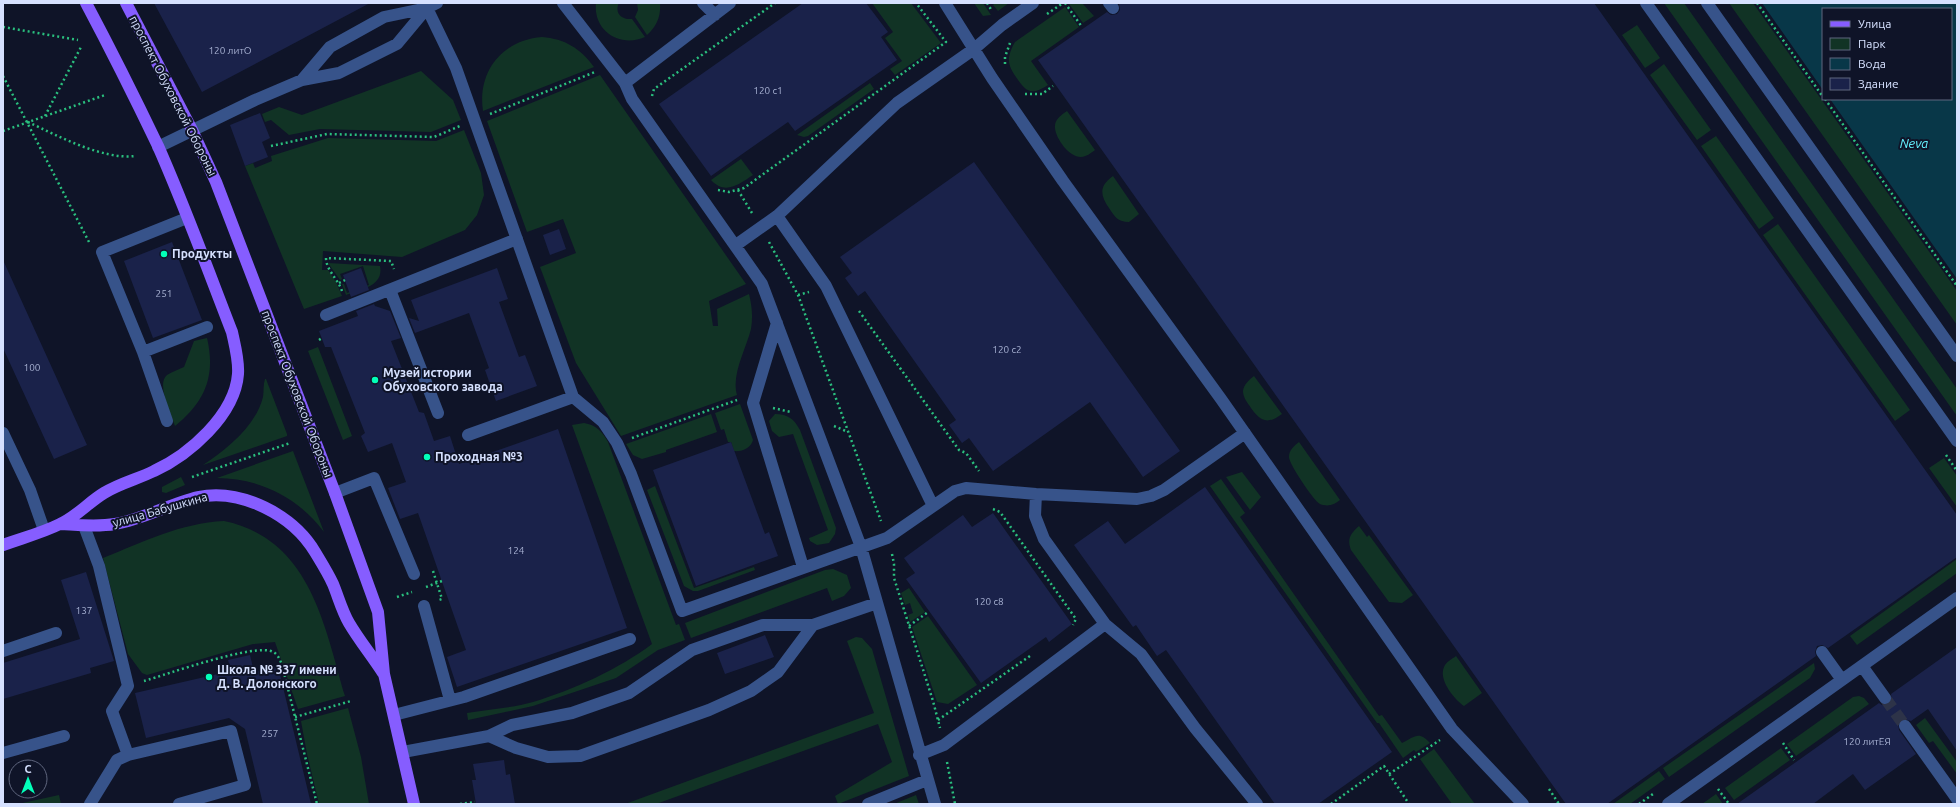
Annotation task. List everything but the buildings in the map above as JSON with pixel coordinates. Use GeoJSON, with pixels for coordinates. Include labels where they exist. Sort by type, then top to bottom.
{"type":"FeatureCollection","features":[{"type":"Feature","properties":{"kind":"main road"},"geometry":{"type":"LineString","coordinates":[[86,3],[158,147],[187,218]]}},
{"type":"Feature","properties":{"kind":"main road","name":"проспект Обуховской Обороны"},"geometry":{"type":"LineString","coordinates":[[126,3],[192,130],[216,182],[335,493],[378,612],[384,674],[414,804]]}},
{"type":"Feature","properties":{"kind":"main road","name":"улица Бабушкина"},"geometry":{"type":"LineString","coordinates":[[3,545],[61,524],[105,492],[156,471],[181,456],[204,436],[222,414],[233,394],[238,374],[237,354],[232,332],[187,218]]}},
{"type":"Feature","properties":{"kind":"main road","name":"улица Бабушкина"},"geometry":{"type":"LineString","coordinates":[[61,524],[84,526],[116,524],[198,497],[213,495],[228,495],[244,499],[272,512],[301,535],[314,550],[332,582],[349,622],[384,674]]}},
{"type":"Feature","properties":{"kind":"street"},"geometry":{"type":"LineString","coordinates":[[563,3],[625,83],[632,99],[762,284],[861,547],[919,755],[935,804]]}},
{"type":"Feature","properties":{"kind":"street"},"geometry":{"type":"LineString","coordinates":[[703,3],[715,15]]}},
{"type":"Feature","properties":{"kind":"street"},"geometry":{"type":"LineString","coordinates":[[625,83],[730,3]]}},
{"type":"Feature","properties":{"kind":"street"},"geometry":{"type":"LineString","coordinates":[[945,3],[992,78],[1063,181],[1245,433],[1452,729],[1523,804]]}},
{"type":"Feature","properties":{"kind":"street"},"geometry":{"type":"LineString","coordinates":[[736,245],[777,216],[897,103],[974,49],[1002,25],[1033,3]]}},
{"type":"Feature","properties":{"kind":"street"},"geometry":{"type":"LineString","coordinates":[[1646,3],[1957,441]]}},
{"type":"Feature","properties":{"kind":"street"},"geometry":{"type":"LineString","coordinates":[[1707,3],[1957,356]]}},
{"type":"Feature","properties":{"kind":"street"},"geometry":{"type":"LineString","coordinates":[[158,147],[302,80],[339,73],[397,44],[432,5]]}},
{"type":"Feature","properties":{"kind":"street"},"geometry":{"type":"LineString","coordinates":[[302,80],[330,46],[384,17],[432,5]]}},
{"type":"Feature","properties":{"kind":"street"},"geometry":{"type":"LineString","coordinates":[[432,5],[456,68],[573,396],[603,422],[617,443],[631,474],[682,611],[887,538],[955,491],[966,488],[978,488],[1036,494],[1137,498],[1151,496],[1164,490],[1245,433]]}},
{"type":"Feature","properties":{"kind":"street"},"geometry":{"type":"LineString","coordinates":[[777,216],[826,286],[933,506]]}},
{"type":"Feature","properties":{"kind":"street"},"geometry":{"type":"LineString","coordinates":[[167,421],[143,352],[102,252],[187,218]]}},
{"type":"Feature","properties":{"kind":"street"},"geometry":{"type":"LineString","coordinates":[[326,315],[517,239]]}},
{"type":"Feature","properties":{"kind":"street"},"geometry":{"type":"LineString","coordinates":[[396,287],[438,413]]}},
{"type":"Feature","properties":{"kind":"street"},"geometry":{"type":"LineString","coordinates":[[777,323],[753,403],[803,567]]}},
{"type":"Feature","properties":{"kind":"street"},"geometry":{"type":"LineString","coordinates":[[143,352],[207,326]]}},
{"type":"Feature","properties":{"kind":"street"},"geometry":{"type":"LineString","coordinates":[[468,435],[573,396]]}},
{"type":"Feature","properties":{"kind":"street"},"geometry":{"type":"LineString","coordinates":[[3,433],[30,490],[44,530]]}},
{"type":"Feature","properties":{"kind":"street"},"geometry":{"type":"LineString","coordinates":[[335,493],[374,478],[414,574]]}},
{"type":"Feature","properties":{"kind":"street"},"geometry":{"type":"LineString","coordinates":[[1036,494],[1035,516],[1044,539],[1105,624],[1141,654],[1195,728],[1257,804]]}},
{"type":"Feature","properties":{"kind":"street"},"geometry":{"type":"LineString","coordinates":[[84,526],[99,566],[128,686],[112,711],[128,755]]}},
{"type":"Feature","properties":{"kind":"street"},"geometry":{"type":"LineString","coordinates":[[1668,804],[1957,598]]}},
{"type":"Feature","properties":{"kind":"street"},"geometry":{"type":"LineString","coordinates":[[402,752],[489,736],[512,725],[572,713],[629,693],[692,650],[763,625],[813,625],[876,603]]}},
{"type":"Feature","properties":{"kind":"street"},"geometry":{"type":"LineString","coordinates":[[424,606],[450,700]]}},
{"type":"Feature","properties":{"kind":"street"},"geometry":{"type":"LineString","coordinates":[[919,755],[944,745],[1105,624]]}},
{"type":"Feature","properties":{"kind":"street"},"geometry":{"type":"LineString","coordinates":[[489,736],[516,748],[548,757],[580,756],[710,710],[751,691],[778,672],[813,625]]}},
{"type":"Feature","properties":{"kind":"street"},"geometry":{"type":"LineString","coordinates":[[3,651],[56,633]]}},
{"type":"Feature","properties":{"kind":"street"},"geometry":{"type":"LineString","coordinates":[[394,714],[450,700],[630,639]]}},
{"type":"Feature","properties":{"kind":"street"},"geometry":{"type":"LineString","coordinates":[[1822,652],[1842,680]]}},
{"type":"Feature","properties":{"kind":"street"},"geometry":{"type":"LineString","coordinates":[[1862,666],[1885,698]]}},
{"type":"Feature","properties":{"kind":"street"},"geometry":{"type":"LineString","coordinates":[[1904,726],[1957,799]]}},
{"type":"Feature","properties":{"kind":"street"},"geometry":{"type":"LineString","coordinates":[[90,804],[117,760],[128,755],[231,731],[245,784],[179,804]]}},
{"type":"Feature","properties":{"kind":"street"},"geometry":{"type":"LineString","coordinates":[[3,754],[64,736]]}},
{"type":"Feature","properties":{"kind":"street"},"geometry":{"type":"LineString","coordinates":[[868,804],[927,780]]}},
{"type":"Feature","properties":{"kind":"path"},"geometry":{"type":"LineString","coordinates":[[652,104],[654,89],[775,3]]}},
{"type":"Feature","properties":{"kind":"path"},"geometry":{"type":"LineString","coordinates":[[714,188],[729,192],[744,188],[946,42],[916,3]]}},
{"type":"Feature","properties":{"kind":"path"},"geometry":{"type":"LineString","coordinates":[[1044,17],[1064,3],[1082,27]]}},
{"type":"Feature","properties":{"kind":"path"},"geometry":{"type":"LineString","coordinates":[[1757,3],[1822,95]]}},
{"type":"Feature","properties":{"kind":"path"},"geometry":{"type":"LineString","coordinates":[[3,27],[78,40]]}},
{"type":"Feature","properties":{"kind":"path"},"geometry":{"type":"LineString","coordinates":[[1006,67],[1005,57],[1012,39]]}},
{"type":"Feature","properties":{"kind":"path"},"geometry":{"type":"LineString","coordinates":[[44,116],[81,46]]}},
{"type":"Feature","properties":{"kind":"path"},"geometry":{"type":"LineString","coordinates":[[3,76],[89,243],[102,252]]}},
{"type":"Feature","properties":{"kind":"path"},"geometry":{"type":"LineString","coordinates":[[1020,90],[1026,95],[1034,96],[1042,94],[1053,86]]}},
{"type":"Feature","properties":{"kind":"path"},"geometry":{"type":"LineString","coordinates":[[3,131],[105,94]]}},
{"type":"Feature","properties":{"kind":"path"},"geometry":{"type":"LineString","coordinates":[[1825,100],[1957,286]]}},
{"type":"Feature","properties":{"kind":"path"},"geometry":{"type":"LineString","coordinates":[[28,122],[85,146],[117,156],[136,156]]}},
{"type":"Feature","properties":{"kind":"path"},"geometry":{"type":"LineString","coordinates":[[738,190],[798,295],[887,538],[894,564],[894,578],[938,720],[955,804]]}},
{"type":"Feature","properties":{"kind":"path"},"geometry":{"type":"LineString","coordinates":[[348,306],[339,283],[326,264],[326,258],[391,261],[396,287]]}},
{"type":"Feature","properties":{"kind":"path"},"geometry":{"type":"LineString","coordinates":[[339,283],[345,280]]}},
{"type":"Feature","properties":{"kind":"path"},"geometry":{"type":"LineString","coordinates":[[798,295],[826,286]]}},
{"type":"Feature","properties":{"kind":"path"},"geometry":{"type":"LineString","coordinates":[[857,308],[959,450],[966,454],[980,473],[976,502],[983,503],[1000,512],[1076,619],[1071,628]]}},
{"type":"Feature","properties":{"kind":"path"},"geometry":{"type":"LineString","coordinates":[[617,443],[738,400],[812,417],[848,433]]}},
{"type":"Feature","properties":{"kind":"path"},"geometry":{"type":"LineString","coordinates":[[192,477],[290,443]]}},
{"type":"Feature","properties":{"kind":"path"},"geometry":{"type":"LineString","coordinates":[[190,472],[194,482]]}},
{"type":"Feature","properties":{"kind":"path"},"geometry":{"type":"LineString","coordinates":[[892,556],[899,552]]}},
{"type":"Feature","properties":{"kind":"path"},"geometry":{"type":"LineString","coordinates":[[414,574],[431,568],[442,599],[424,606]]}},
{"type":"Feature","properties":{"kind":"path"},"geometry":{"type":"LineString","coordinates":[[909,626],[928,612]]}},
{"type":"Feature","properties":{"kind":"path"},"geometry":{"type":"LineString","coordinates":[[128,686],[226,656],[258,649],[273,651],[279,657],[282,665],[317,804]]}},
{"type":"Feature","properties":{"kind":"path"},"geometry":{"type":"LineString","coordinates":[[938,720],[1033,654]]}},
{"type":"Feature","properties":{"kind":"path"},"geometry":{"type":"LineString","coordinates":[[295,718],[351,701]]}},
{"type":"Feature","properties":{"kind":"path"},"geometry":{"type":"LineString","coordinates":[[1389,774],[1432,746],[1452,729]]}},
{"type":"Feature","properties":{"kind":"path"},"geometry":{"type":"LineString","coordinates":[[1782,743],[1794,760]]}},
{"type":"Feature","properties":{"kind":"path"},"geometry":{"type":"LineString","coordinates":[[1331,804],[1384,766],[1409,804]]}},
{"type":"Feature","properties":{"kind":"path"},"geometry":{"type":"LineString","coordinates":[[1718,788],[1730,804]]}},
{"type":"Feature","properties":{"kind":"path"},"geometry":{"type":"LineString","coordinates":[[1548,789],[1559,804]]}},
{"type":"Feature","properties":{"kind":"path"},"geometry":{"type":"LineString","coordinates":[[460,804],[475,802]]}},
{"type":"Feature","properties":{"kind":"green space"},"geometry":{"type":"Polygon","coordinates":[[[596,3],[619,3],[618,13],[622,17],[632,19],[645,37],[636,40],[626,40],[610,35],[599,22],[596,13],[596,3]]]}},
{"type":"Feature","properties":{"kind":"green space"},"geometry":{"type":"Polygon","coordinates":[[[637,3],[660,3],[658,20],[647,35],[635,17],[638,10],[637,3]]]}},
{"type":"Feature","properties":{"kind":"green space"},"geometry":{"type":"Polygon","coordinates":[[[872,3],[911,3],[941,43],[895,75],[890,69],[902,61],[885,38],[893,32],[872,3]]]}},
{"type":"Feature","properties":{"kind":"green space"},"geometry":{"type":"Polygon","coordinates":[[[974,3],[983,3],[991,15],[983,16],[974,3]]]}},
{"type":"Feature","properties":{"kind":"green space"},"geometry":{"type":"Polygon","coordinates":[[[995,3],[1009,3],[998,11],[993,5],[995,3]]]}},
{"type":"Feature","properties":{"kind":"green space"},"geometry":{"type":"Polygon","coordinates":[[[1082,3],[1094,16],[1083,23],[1069,4],[1082,3]]]}},
{"type":"Feature","properties":{"kind":"green space"},"geometry":{"type":"Polygon","coordinates":[[[1664,3],[1684,3],[1957,389],[1957,416],[1664,3]]]}},
{"type":"Feature","properties":{"kind":"green space"},"geometry":{"type":"Polygon","coordinates":[[[1729,3],[1753,3],[1957,291],[1957,325],[1729,3]]]}},
{"type":"Feature","properties":{"kind":"green space"},"geometry":{"type":"Polygon","coordinates":[[[1065,7],[1079,27],[1031,61],[1048,85],[1037,90],[1029,91],[1016,77],[1009,63],[1012,48],[1015,42],[1065,7]]]}},
{"type":"Feature","properties":{"kind":"green space"},"geometry":{"type":"Polygon","coordinates":[[[1637,25],[1660,58],[1645,68],[1622,35],[1637,25]]]}},
{"type":"Feature","properties":{"kind":"green space"},"geometry":{"type":"Polygon","coordinates":[[[542,37],[565,42],[589,60],[594,67],[483,111],[482,96],[484,83],[496,60],[515,44],[528,39],[542,37]]]}},
{"type":"Feature","properties":{"kind":"green space"},"geometry":{"type":"Polygon","coordinates":[[[1664,64],[1711,130],[1697,140],[1650,75],[1664,64]]]}},
{"type":"Feature","properties":{"kind":"green space"},"geometry":{"type":"Polygon","coordinates":[[[421,71],[453,100],[461,120],[431,132],[320,129],[289,135],[271,120],[265,122],[262,114],[279,107],[302,115],[421,71]]]}},
{"type":"Feature","properties":{"kind":"green space"},"geometry":{"type":"Polygon","coordinates":[[[600,75],[746,284],[709,301],[713,326],[718,326],[717,309],[749,294],[752,312],[749,337],[737,371],[737,395],[621,436],[576,363],[540,267],[576,253],[563,219],[527,232],[487,121],[600,75]]]}},
{"type":"Feature","properties":{"kind":"green space"},"geometry":{"type":"Polygon","coordinates":[[[870,83],[874,89],[808,136],[804,137],[797,135],[870,83]]]}},
{"type":"Feature","properties":{"kind":"green space"},"geometry":{"type":"Polygon","coordinates":[[[1067,111],[1095,150],[1087,156],[1081,157],[1072,154],[1064,147],[1058,137],[1055,125],[1060,116],[1067,111]]]}},
{"type":"Feature","properties":{"kind":"green space"},"geometry":{"type":"Polygon","coordinates":[[[464,130],[481,173],[484,195],[477,215],[465,230],[402,257],[323,251],[322,270],[328,270],[336,282],[342,296],[304,309],[245,166],[253,163],[255,168],[272,161],[271,156],[328,138],[436,141],[464,130]]]}},
{"type":"Feature","properties":{"kind":"green space"},"geometry":{"type":"Polygon","coordinates":[[[1716,136],[1774,218],[1759,229],[1701,146],[1716,136]]]}},
{"type":"Feature","properties":{"kind":"green space"},"geometry":{"type":"Polygon","coordinates":[[[741,159],[753,175],[737,185],[726,188],[716,185],[711,180],[741,159]]]}},
{"type":"Feature","properties":{"kind":"green space"},"geometry":{"type":"Polygon","coordinates":[[[1113,176],[1139,214],[1129,222],[1122,221],[1117,218],[1104,199],[1102,191],[1103,187],[1105,183],[1113,176]]]}},
{"type":"Feature","properties":{"kind":"green space"},"geometry":{"type":"Polygon","coordinates":[[[1778,224],[1910,410],[1895,421],[1763,235],[1778,224]]]}},
{"type":"Feature","properties":{"kind":"green space"},"geometry":{"type":"Polygon","coordinates":[[[328,263],[380,266],[380,273],[375,282],[370,286],[346,295],[342,284],[344,284],[347,293],[369,285],[363,266],[340,274],[342,279],[340,280],[328,263]]]}},
{"type":"Feature","properties":{"kind":"green space"},"geometry":{"type":"Polygon","coordinates":[[[207,338],[210,364],[206,387],[201,398],[194,407],[175,426],[165,399],[163,385],[164,379],[167,375],[184,367],[194,341],[207,338]]]}},
{"type":"Feature","properties":{"kind":"green space"},"geometry":{"type":"Polygon","coordinates":[[[318,347],[352,436],[343,440],[308,351],[318,347]]]}},
{"type":"Feature","properties":{"kind":"green space"},"geometry":{"type":"Polygon","coordinates":[[[1254,376],[1282,414],[1272,420],[1263,420],[1260,418],[1244,397],[1244,386],[1254,376]]]}},
{"type":"Feature","properties":{"kind":"green space"},"geometry":{"type":"Polygon","coordinates":[[[265,379],[287,436],[203,465],[230,445],[254,418],[263,397],[265,379]]]}},
{"type":"Feature","properties":{"kind":"green space"},"geometry":{"type":"Polygon","coordinates":[[[740,404],[753,440],[746,449],[734,451],[731,442],[728,442],[724,429],[721,430],[715,413],[740,404]]]}},
{"type":"Feature","properties":{"kind":"green space"},"geometry":{"type":"Polygon","coordinates":[[[711,414],[717,432],[666,450],[666,452],[642,459],[633,455],[626,444],[711,414]]]}},
{"type":"Feature","properties":{"kind":"green space"},"geometry":{"type":"Polygon","coordinates":[[[775,414],[787,416],[800,430],[836,528],[835,534],[829,543],[817,545],[810,541],[809,538],[828,530],[793,434],[779,437],[772,431],[769,421],[775,414]]]}},
{"type":"Feature","properties":{"kind":"green space"},"geometry":{"type":"Polygon","coordinates":[[[584,423],[592,425],[598,429],[608,442],[676,625],[679,624],[685,640],[658,650],[616,678],[533,706],[468,720],[467,713],[525,704],[580,685],[625,662],[652,644],[572,425],[584,423]]]}},
{"type":"Feature","properties":{"kind":"green space"},"geometry":{"type":"Polygon","coordinates":[[[1299,442],[1340,500],[1331,505],[1323,505],[1317,501],[1308,490],[1297,474],[1289,457],[1291,450],[1299,442]]]}},
{"type":"Feature","properties":{"kind":"green space"},"geometry":{"type":"Polygon","coordinates":[[[293,451],[324,532],[303,509],[277,492],[248,482],[217,478],[293,451]]]}},
{"type":"Feature","properties":{"kind":"green space"},"geometry":{"type":"Polygon","coordinates":[[[1944,458],[1957,476],[1957,507],[1929,468],[1944,458]]]}},
{"type":"Feature","properties":{"kind":"green space"},"geometry":{"type":"Polygon","coordinates":[[[1242,472],[1261,497],[1250,510],[1226,477],[1242,472]]]}},
{"type":"Feature","properties":{"kind":"green space"},"geometry":{"type":"Polygon","coordinates":[[[181,477],[185,485],[166,493],[162,492],[162,487],[181,477]]]}},
{"type":"Feature","properties":{"kind":"green space"},"geometry":{"type":"Polygon","coordinates":[[[1221,479],[1245,513],[1240,517],[1379,716],[1382,715],[1402,743],[1413,737],[1419,736],[1423,737],[1430,743],[1416,752],[1414,750],[1403,758],[1210,486],[1221,479]]]}},
{"type":"Feature","properties":{"kind":"green space"},"geometry":{"type":"Polygon","coordinates":[[[655,486],[694,588],[754,567],[755,570],[698,591],[693,591],[684,586],[647,490],[655,486]]]}},
{"type":"Feature","properties":{"kind":"green space"},"geometry":{"type":"Polygon","coordinates":[[[224,521],[253,531],[276,546],[295,565],[309,588],[320,614],[345,696],[298,709],[275,642],[253,644],[147,675],[142,673],[128,654],[103,558],[177,529],[193,525],[224,521]]]}},
{"type":"Feature","properties":{"kind":"green space"},"geometry":{"type":"Polygon","coordinates":[[[1359,526],[1367,537],[1369,535],[1413,595],[1402,603],[1389,602],[1351,550],[1349,543],[1350,537],[1359,526]]]}},
{"type":"Feature","properties":{"kind":"green space"},"geometry":{"type":"Polygon","coordinates":[[[1957,559],[1957,573],[1857,645],[1850,636],[1957,559]]]}},
{"type":"Feature","properties":{"kind":"green space"},"geometry":{"type":"Polygon","coordinates":[[[833,569],[847,575],[851,588],[844,596],[832,601],[827,588],[691,638],[685,623],[825,570],[833,569]]]}},
{"type":"Feature","properties":{"kind":"green space"},"geometry":{"type":"Polygon","coordinates":[[[909,588],[925,612],[910,622],[908,615],[913,613],[910,603],[905,605],[901,593],[909,588]]]}},
{"type":"Feature","properties":{"kind":"green space"},"geometry":{"type":"Polygon","coordinates":[[[928,616],[977,685],[948,704],[937,702],[912,627],[928,616]]]}},
{"type":"Feature","properties":{"kind":"green space"},"geometry":{"type":"Polygon","coordinates":[[[856,637],[862,638],[872,649],[909,776],[838,804],[835,796],[892,762],[878,724],[656,804],[625,804],[874,713],[847,641],[856,637]]]}},
{"type":"Feature","properties":{"kind":"green space"},"geometry":{"type":"Polygon","coordinates":[[[1456,656],[1482,693],[1464,706],[1448,689],[1443,678],[1445,665],[1456,656]]]}},
{"type":"Feature","properties":{"kind":"green space"},"geometry":{"type":"Polygon","coordinates":[[[1814,663],[1815,669],[1810,678],[1669,777],[1663,768],[1814,663]]]}},
{"type":"Feature","properties":{"kind":"green space"},"geometry":{"type":"Polygon","coordinates":[[[1859,696],[1864,698],[1869,704],[1796,756],[1787,744],[1853,697],[1859,696]]]}},
{"type":"Feature","properties":{"kind":"green space"},"geometry":{"type":"Polygon","coordinates":[[[348,708],[361,757],[369,804],[319,804],[301,721],[348,708]]]}},
{"type":"Feature","properties":{"kind":"green space"},"geometry":{"type":"Polygon","coordinates":[[[1925,718],[1957,762],[1957,774],[1933,741],[1929,743],[1916,725],[1925,718]]]}},
{"type":"Feature","properties":{"kind":"green space"},"geometry":{"type":"Polygon","coordinates":[[[1781,748],[1790,760],[1734,800],[1725,788],[1781,748]]]}},
{"type":"Feature","properties":{"kind":"green space"},"geometry":{"type":"Polygon","coordinates":[[[1434,749],[1475,804],[1452,804],[1420,759],[1434,749]]]}},
{"type":"Feature","properties":{"kind":"green space"},"geometry":{"type":"Polygon","coordinates":[[[1659,771],[1665,779],[1630,804],[1613,804],[1659,771]]]}},
{"type":"Feature","properties":{"kind":"green space"},"geometry":{"type":"Polygon","coordinates":[[[1716,794],[1723,804],[1702,804],[1716,794]]]}},
{"type":"Feature","properties":{"kind":"green space"},"geometry":{"type":"Polygon","coordinates":[[[59,795],[61,804],[18,804],[48,799],[48,797],[59,795]]]}},
{"type":"Feature","properties":{"kind":"green space"},"geometry":{"type":"Polygon","coordinates":[[[916,795],[919,804],[894,804],[916,795]]]}},
{"type":"Feature","properties":{"kind":"water","name":"Neva"},"geometry":{"type":"Polygon","coordinates":[[[1762,3],[1957,3],[1957,279],[1831,100],[1952,100],[1952,8],[1822,8],[1822,89],[1762,3]]]}},
{"type":"Feature","properties":{"kind":"tunnel"},"geometry":{"type":"LineString","coordinates":[[1885,698],[1905,726]]}},
{"type":"Feature","properties":{"kind":"place","name":"Продукты"},"geometry":{"type":"Point","coordinates":[164,254]}},
{"type":"Feature","properties":{"kind":"place","name":"Музей истории Обуховского завода"},"geometry":{"type":"Point","coordinates":[375,380]}},
{"type":"Feature","properties":{"kind":"place","name":"Проходная №3"},"geometry":{"type":"Point","coordinates":[427,457]}},
{"type":"Feature","properties":{"kind":"place","name":"Школа № 337 имени Д. В. Долонского"},"geometry":{"type":"Point","coordinates":[209,677]}}]}
